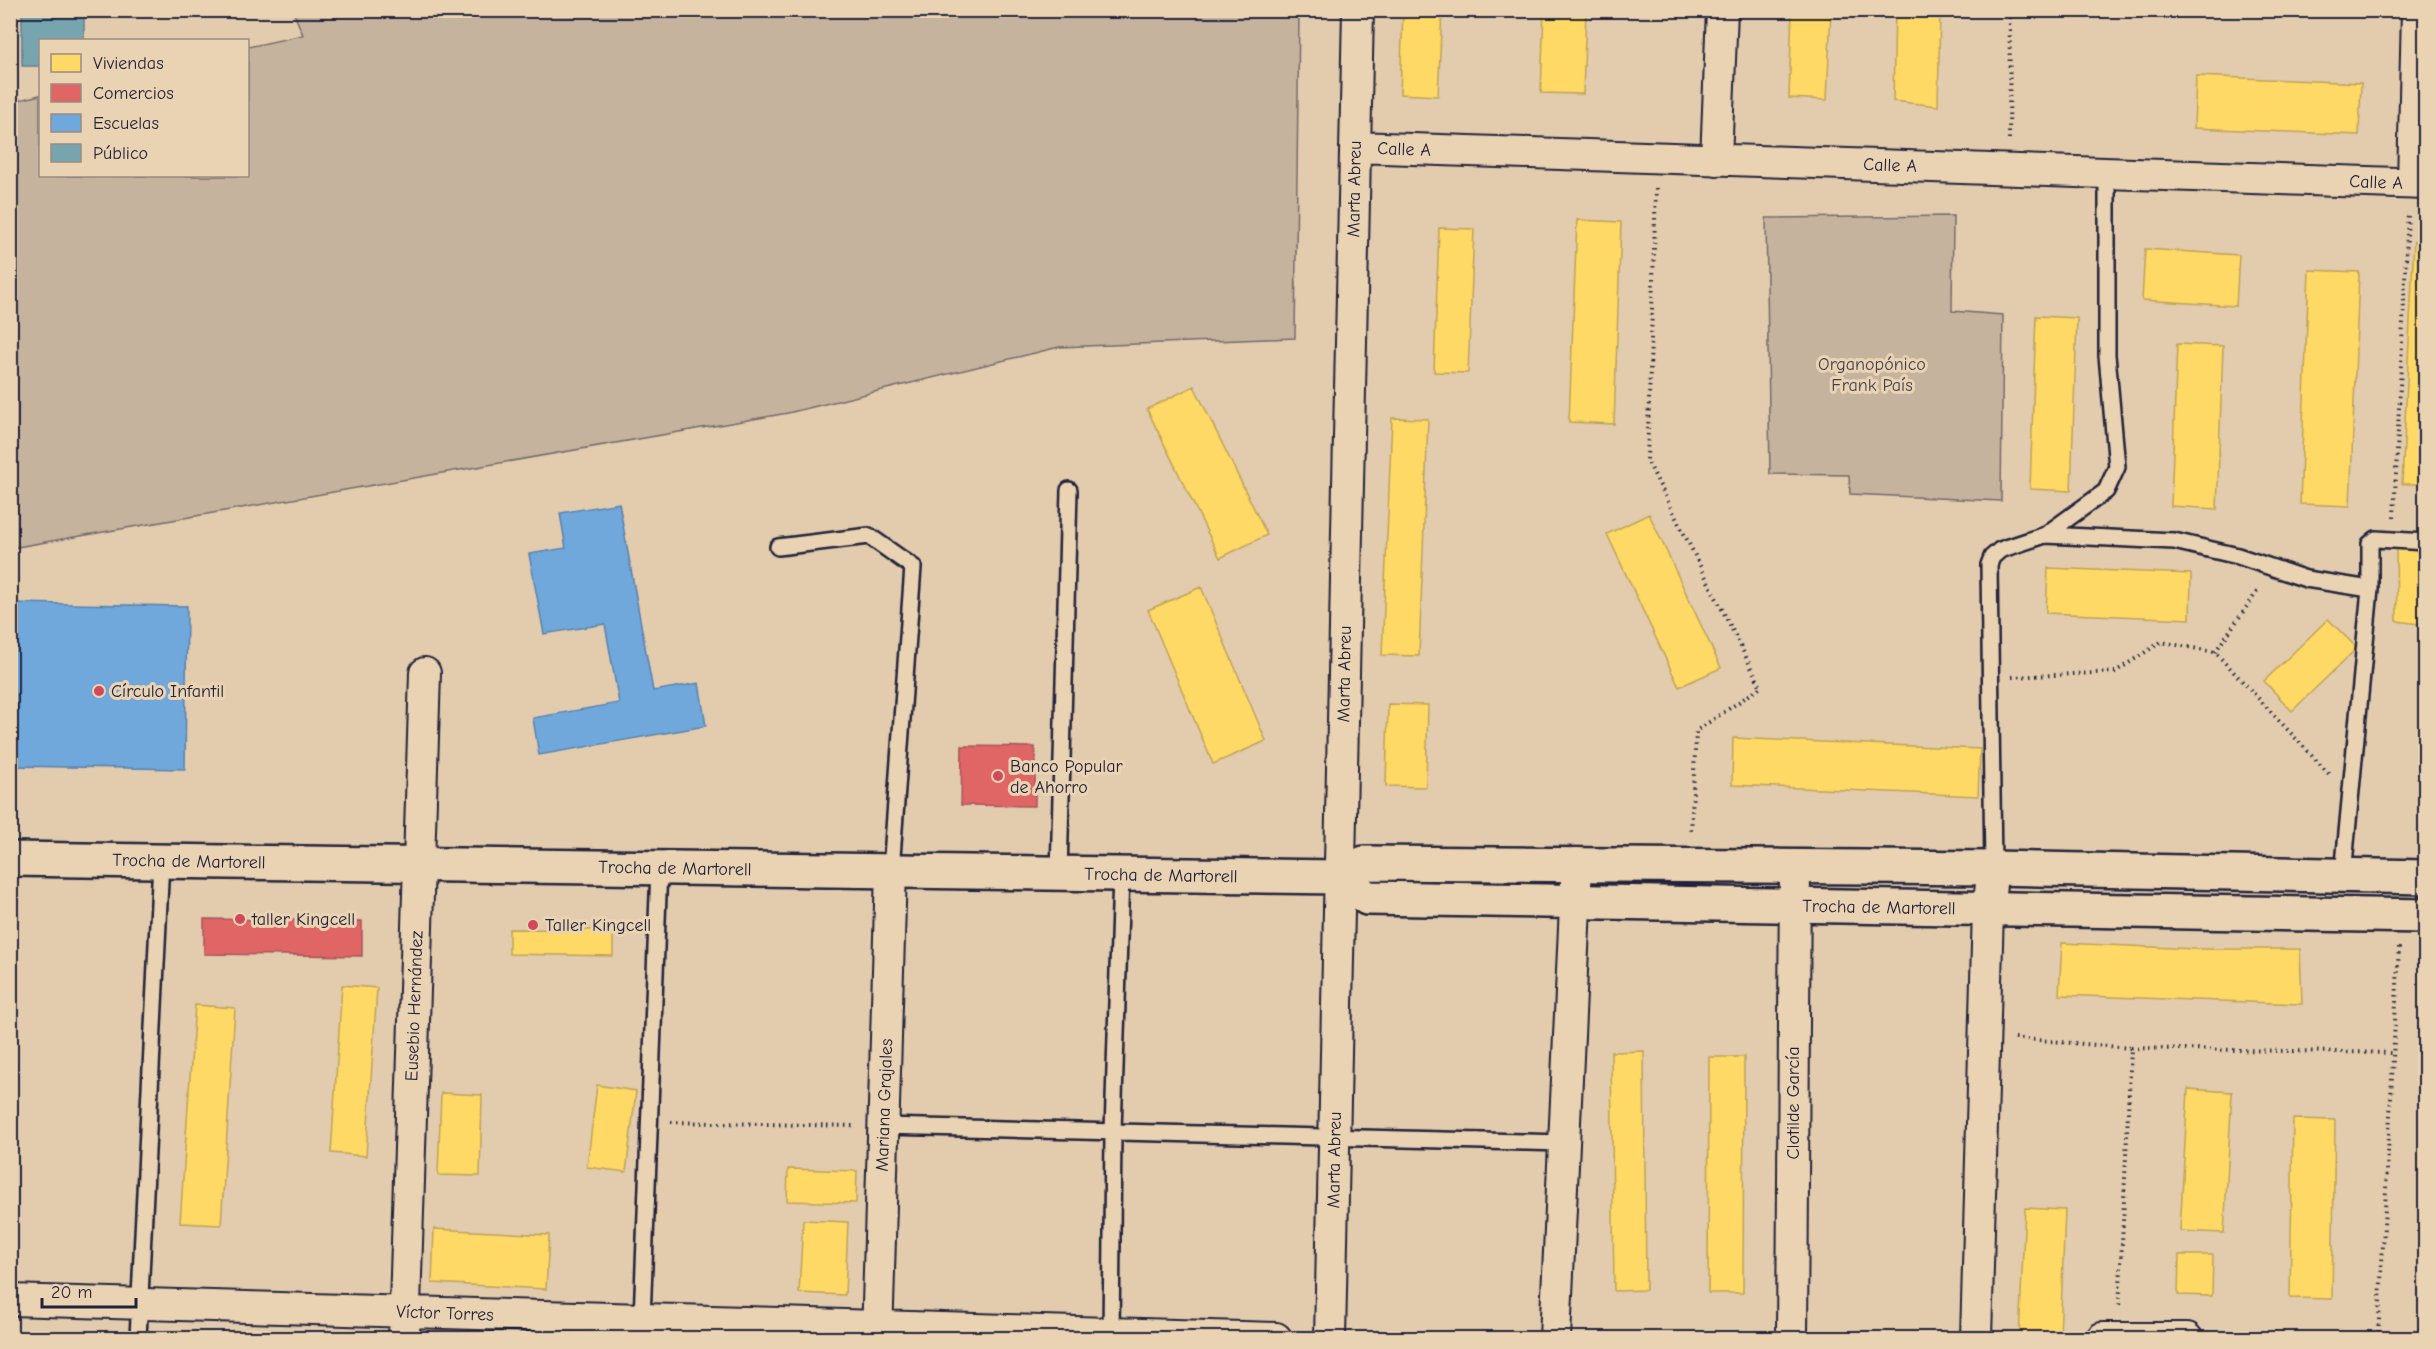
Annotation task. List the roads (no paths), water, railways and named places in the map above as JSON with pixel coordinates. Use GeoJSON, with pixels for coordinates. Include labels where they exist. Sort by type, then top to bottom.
{"type":"FeatureCollection","features":[{"type":"Feature","properties":{"kind":"street","name":"Marta Abreu"},"geometry":{"type":"LineString","coordinates":[[1330,1338],[1358,10]]}},
{"type":"Feature","properties":{"kind":"street"},"geometry":{"type":"LineString","coordinates":[[1716,160],[1722,10]]}},
{"type":"Feature","properties":{"kind":"street"},"geometry":{"type":"LineString","coordinates":[[2416,10],[2419,183]]}},
{"type":"Feature","properties":{"kind":"street","name":"Calle A"},"geometry":{"type":"LineString","coordinates":[[1355,147],[2419,183]]}},
{"type":"Feature","properties":{"kind":"street","name":"Eusebio Hernández"},"geometry":{"type":"LineString","coordinates":[[404,1325],[425,673]]}},
{"type":"Feature","properties":{"kind":"street","name":"Trocha de Martorell"},"geometry":{"type":"LineString","coordinates":[[10,859],[1340,878],[1366,898],[2413,916]]}},
{"type":"Feature","properties":{"kind":"street"},"geometry":{"type":"LineString","coordinates":[[1340,878],[1364,863],[1993,868],[2426,877]]}},
{"type":"Feature","properties":{"kind":"street"},"geometry":{"type":"LineString","coordinates":[[1555,1338],[1577,863]]}},
{"type":"Feature","properties":{"kind":"street","name":"Clotilde García"},"geometry":{"type":"LineString","coordinates":[[1792,1338],[1795,867]]}},
{"type":"Feature","properties":{"kind":"street"},"geometry":{"type":"LineString","coordinates":[[1976,1338],[1988,909],[1993,868]]}},
{"type":"Feature","properties":{"kind":"street","name":"Mariana Grajales"},"geometry":{"type":"LineString","coordinates":[[877,1332],[891,871]]}},
{"type":"Feature","properties":{"kind":"street","name":"Víctor Torres"},"geometry":{"type":"LineString","coordinates":[[10,1300],[140,1304],[404,1325],[642,1319],[877,1332],[1276,1338]]}},
{"type":"Feature","properties":{"kind":"street"},"geometry":{"type":"LineString","coordinates":[[2107,1338],[2187,1338]]}},
{"type":"Feature","properties":{"kind":"lane"},"geometry":{"type":"LineString","coordinates":[[1993,868],[1989,566],[1992,557],[2000,550],[2045,535],[2106,491],[2116,467],[2107,355],[2108,173]]}},
{"type":"Feature","properties":{"kind":"lane"},"geometry":{"type":"LineString","coordinates":[[1059,874],[1069,490]]}},
{"type":"Feature","properties":{"kind":"lane"},"geometry":{"type":"LineString","coordinates":[[2045,535],[2174,541],[2238,556],[2306,579],[2370,589]]}},
{"type":"Feature","properties":{"kind":"lane"},"geometry":{"type":"LineString","coordinates":[[778,547],[869,536],[913,567],[891,871]]}},
{"type":"Feature","properties":{"kind":"lane"},"geometry":{"type":"LineString","coordinates":[[2343,876],[2370,589],[2370,544],[2376,539],[2426,542]]}},
{"type":"Feature","properties":{"kind":"lane"},"geometry":{"type":"LineString","coordinates":[[138,1338],[160,861]]}},
{"type":"Feature","properties":{"kind":"lane"},"geometry":{"type":"LineString","coordinates":[[642,1319],[647,1121],[659,868]]}},
{"type":"Feature","properties":{"kind":"lane"},"geometry":{"type":"LineString","coordinates":[[1112,1336],[1113,1132],[1121,874]]}},
{"type":"Feature","properties":{"kind":"lane"},"geometry":{"type":"LineString","coordinates":[[883,1126],[1563,1143]]}},
{"type":"Feature","properties":{"kind":"place","name":"Círculo Infantil"},"geometry":{"type":"Point","coordinates":[99,691]}},
{"type":"Feature","properties":{"kind":"place","name":"Banco Popular de Ahorro"},"geometry":{"type":"Point","coordinates":[998,776]}},
{"type":"Feature","properties":{"kind":"place","name":"taller Kingcell"},"geometry":{"type":"Point","coordinates":[240,919]}},
{"type":"Feature","properties":{"kind":"place","name":"Taller Kingcell"},"geometry":{"type":"Point","coordinates":[533,925]}},
{"type":"Feature","properties":{"kind":"park label","name":"Organopónico Frank País"},"geometry":{"type":"Point","coordinates":[1872,374]}}]}
